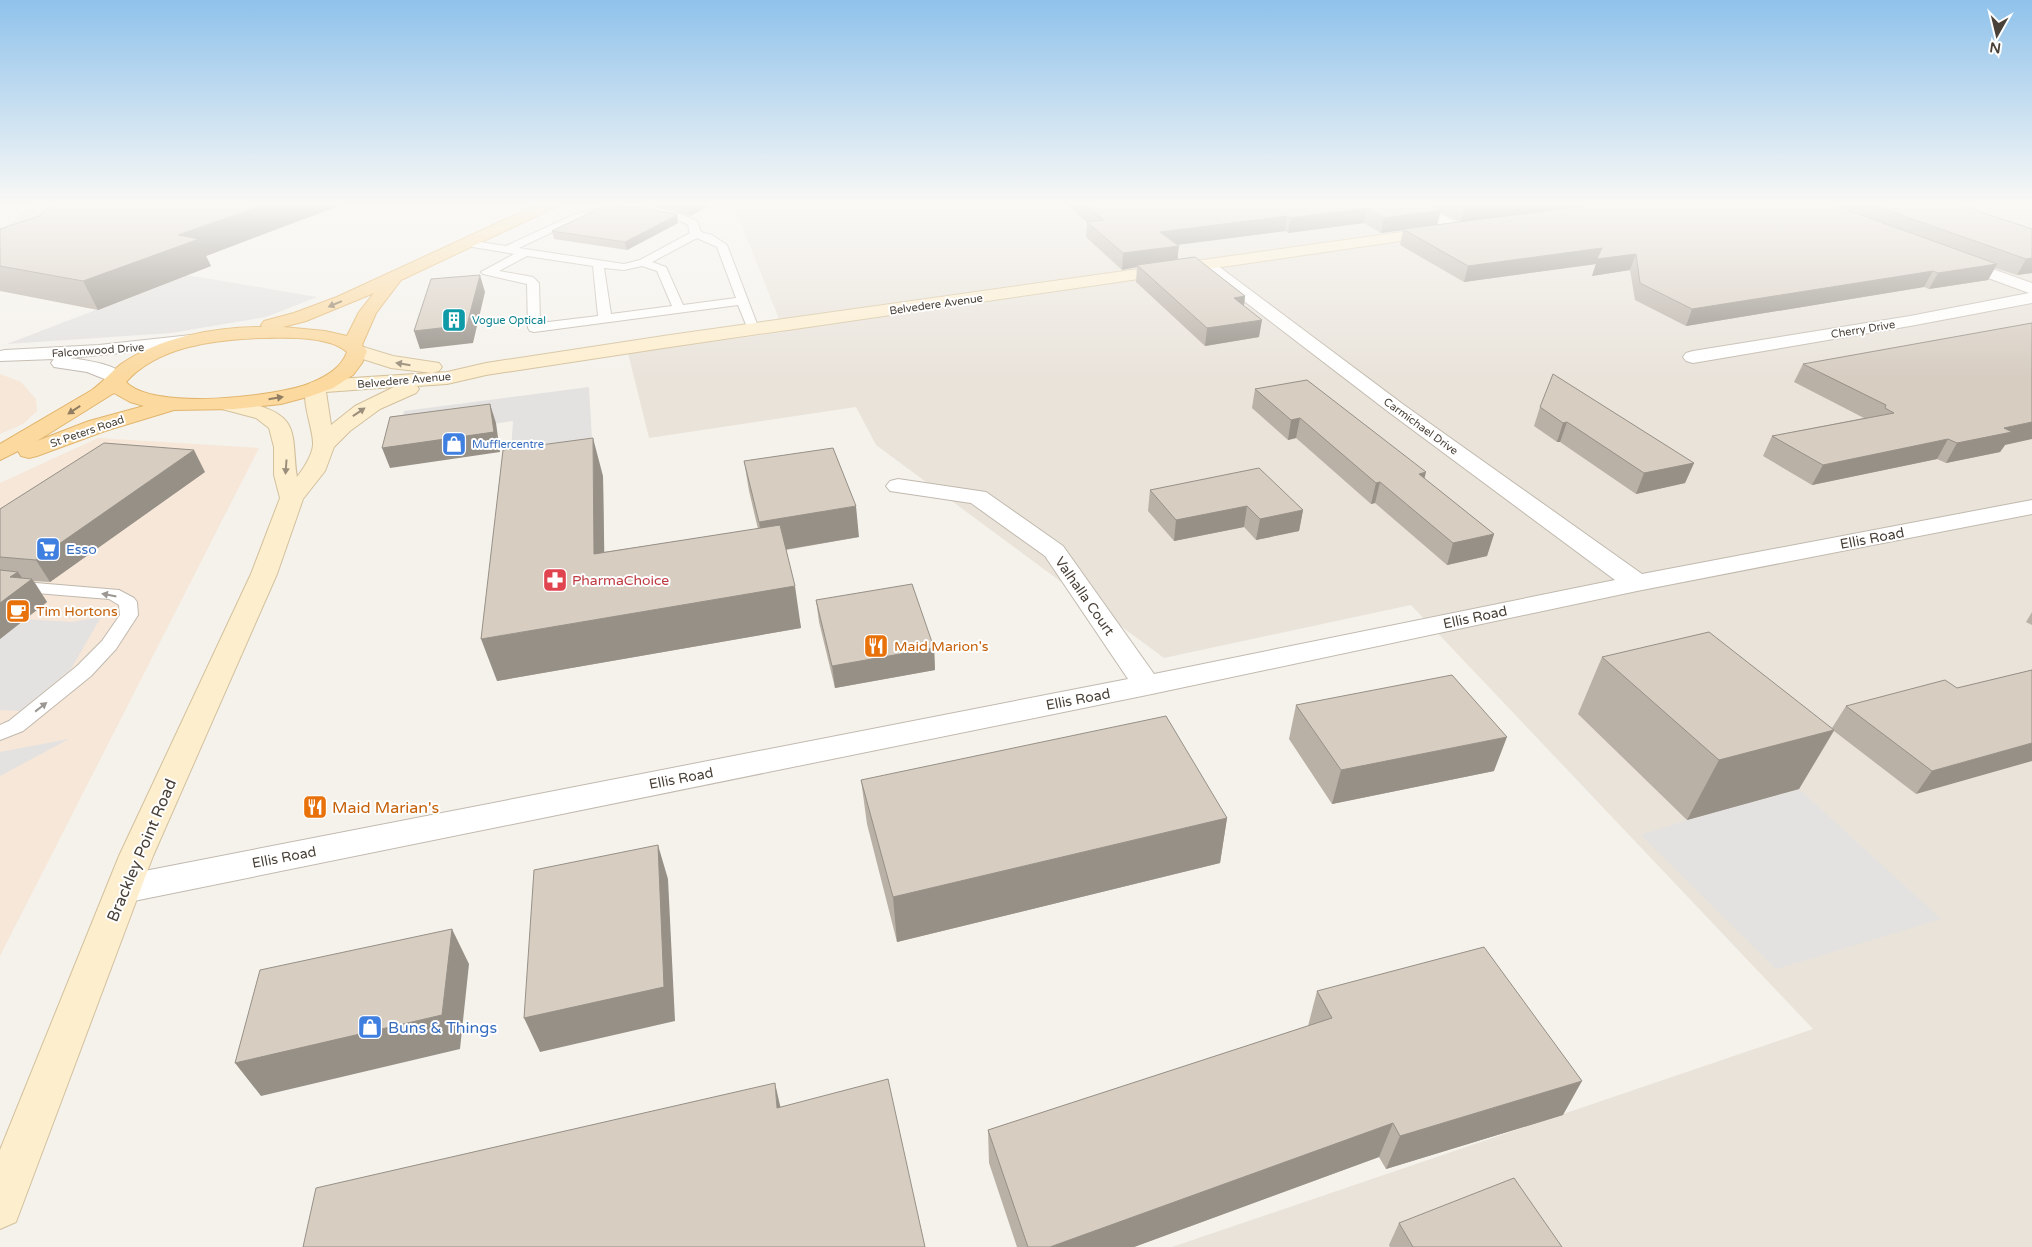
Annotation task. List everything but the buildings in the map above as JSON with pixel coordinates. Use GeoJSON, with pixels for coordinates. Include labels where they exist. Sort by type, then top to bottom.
{"type":"FeatureCollection","features":[{"type":"Feature","properties":{"kind":"main road"},"geometry":{"type":"LineString","coordinates":[[236,334],[321,310],[432,260]]}},
{"type":"Feature","properties":{"kind":"main road","name":"Belvedere Avenue"},"geometry":{"type":"LineString","coordinates":[[318,387],[447,378],[486,369],[1241,260]]}},
{"type":"Feature","properties":{"kind":"main road"},"geometry":{"type":"LineString","coordinates":[[116,380],[124,392],[138,397],[175,404],[225,404],[279,398],[318,387],[352,364],[354,348],[368,312],[395,278]]}},
{"type":"Feature","properties":{"kind":"main road"},"geometry":{"type":"LineString","coordinates":[[236,334],[293,333],[339,340],[354,348]]}},
{"type":"Feature","properties":{"kind":"main road","name":"St Peters Road"},"geometry":{"type":"LineString","coordinates":[[0,453],[60,418],[145,358],[191,341],[236,334]]}},
{"type":"Feature","properties":{"kind":"main road","name":"Belvedere Avenue"},"geometry":{"type":"LineString","coordinates":[[354,348],[374,358],[408,365],[486,369]]}},
{"type":"Feature","properties":{"kind":"main road"},"geometry":{"type":"LineString","coordinates":[[324,445],[340,426],[360,410],[380,400],[447,378]]}},
{"type":"Feature","properties":{"kind":"main road"},"geometry":{"type":"LineString","coordinates":[[318,387],[317,410],[324,445]]}},
{"type":"Feature","properties":{"kind":"main road","name":"St Peters Road"},"geometry":{"type":"LineString","coordinates":[[0,462],[98,426],[175,404]]}},
{"type":"Feature","properties":{"kind":"main road"},"geometry":{"type":"LineString","coordinates":[[225,404],[264,415],[275,422],[282,432],[287,456],[285,474],[292,498]]}},
{"type":"Feature","properties":{"kind":"main road","name":"Brackley Point Road"},"geometry":{"type":"LineString","coordinates":[[0,1206],[12,1149],[124,889],[136,856],[264,574],[292,498],[314,472],[324,445]]}},
{"type":"Feature","properties":{"kind":"street"},"geometry":{"type":"LineString","coordinates":[[1953,260],[2032,289]]}},
{"type":"Feature","properties":{"kind":"street","name":"Carmichael Drive"},"geometry":{"type":"LineString","coordinates":[[1207,265],[1397,409],[1638,583]]}},
{"type":"Feature","properties":{"kind":"street","name":"Cherry Drive"},"geometry":{"type":"LineString","coordinates":[[1693,357],[1910,321],[2032,298]]}},
{"type":"Feature","properties":{"kind":"street","name":"Falconwood Drive"},"geometry":{"type":"LineString","coordinates":[[2,355],[100,351],[191,341]]}},
{"type":"Feature","properties":{"kind":"street","name":"Falconwood Drive"},"geometry":{"type":"LineString","coordinates":[[2,355],[29,360],[78,364],[116,380]]}},
{"type":"Feature","properties":{"kind":"street","name":"Valhalla Court"},"geometry":{"type":"LineString","coordinates":[[898,486],[978,497],[1054,551],[1147,685]]}},
{"type":"Feature","properties":{"kind":"street","name":"Ellis Road"},"geometry":{"type":"LineString","coordinates":[[124,889],[1147,685],[1638,583],[2032,507]]}},
{"type":"Feature","properties":{"kind":"lane"},"geometry":{"type":"LineString","coordinates":[[510,260],[487,272],[529,279],[532,283],[534,328],[742,301]]}},
{"type":"Feature","properties":{"kind":"lane"},"geometry":{"type":"LineString","coordinates":[[575,260],[624,267],[648,260]]}},
{"type":"Feature","properties":{"kind":"lane"},"geometry":{"type":"LineString","coordinates":[[727,260],[753,330]]}},
{"type":"Feature","properties":{"kind":"lane"},"geometry":{"type":"LineString","coordinates":[[643,263],[662,269],[679,309]]}},
{"type":"Feature","properties":{"kind":"lane"},"geometry":{"type":"LineString","coordinates":[[598,264],[605,319]]}},
{"type":"Feature","properties":{"kind":"lane"},"geometry":{"type":"LineString","coordinates":[[0,585],[113,594],[128,602],[129,614],[109,645],[84,671],[16,726],[0,733]]}},
{"type":"Feature","properties":{"kind":"shaded area"},"geometry":{"type":"Polygon","coordinates":[[[756,260],[2032,260],[2032,1247],[1172,1247],[1813,1029],[1411,605],[1164,658],[876,445],[856,407],[649,438],[628,353],[784,332],[756,260]]]}},
{"type":"Feature","properties":{"kind":"shaded area"},"geometry":{"type":"Polygon","coordinates":[[[187,275],[317,297],[266,317],[171,333],[7,344],[187,275]]]}},
{"type":"Feature","properties":{"kind":"shaded area"},"geometry":{"type":"Polygon","coordinates":[[[0,374],[21,382],[36,399],[37,411],[23,424],[0,434],[0,374]]]}},
{"type":"Feature","properties":{"kind":"shaded area"},"geometry":{"type":"Polygon","coordinates":[[[589,387],[592,439],[511,451],[513,421],[398,437],[404,411],[589,387]]]}},
{"type":"Feature","properties":{"kind":"shaded area"},"geometry":{"type":"Polygon","coordinates":[[[98,438],[259,448],[0,956],[0,483],[98,438]]]}},
{"type":"Feature","properties":{"kind":"shaded area"},"geometry":{"type":"Polygon","coordinates":[[[101,617],[71,669],[20,711],[0,710],[0,639],[24,619],[72,622],[101,617]]]}},
{"type":"Feature","properties":{"kind":"shaded area"},"geometry":{"type":"Polygon","coordinates":[[[69,739],[0,776],[0,752],[69,739]]]}},
{"type":"Feature","properties":{"kind":"shaded area"},"geometry":{"type":"Polygon","coordinates":[[[1799,789],[1941,919],[1776,969],[1641,835],[1687,820],[1799,789]]]}},
{"type":"Feature","properties":{"kind":"place","name":"Vogue Optical"},"geometry":{"type":"Point","coordinates":[454,320]}},
{"type":"Feature","properties":{"kind":"place","name":"Mufflercentre"},"geometry":{"type":"Point","coordinates":[454,444]}},
{"type":"Feature","properties":{"kind":"place","name":"Esso"},"geometry":{"type":"Point","coordinates":[48,549]}},
{"type":"Feature","properties":{"kind":"place","name":"PharmaChoice"},"geometry":{"type":"Point","coordinates":[555,580]}},
{"type":"Feature","properties":{"kind":"place","name":"Tim Hortons"},"geometry":{"type":"Point","coordinates":[18,611]}},
{"type":"Feature","properties":{"kind":"place","name":"Maid Marion's"},"geometry":{"type":"Point","coordinates":[876,646]}},
{"type":"Feature","properties":{"kind":"place","name":"Maid Marian's"},"geometry":{"type":"Point","coordinates":[315,807]}},
{"type":"Feature","properties":{"kind":"place","name":"Buns & Things"},"geometry":{"type":"Point","coordinates":[370,1027]}}]}
